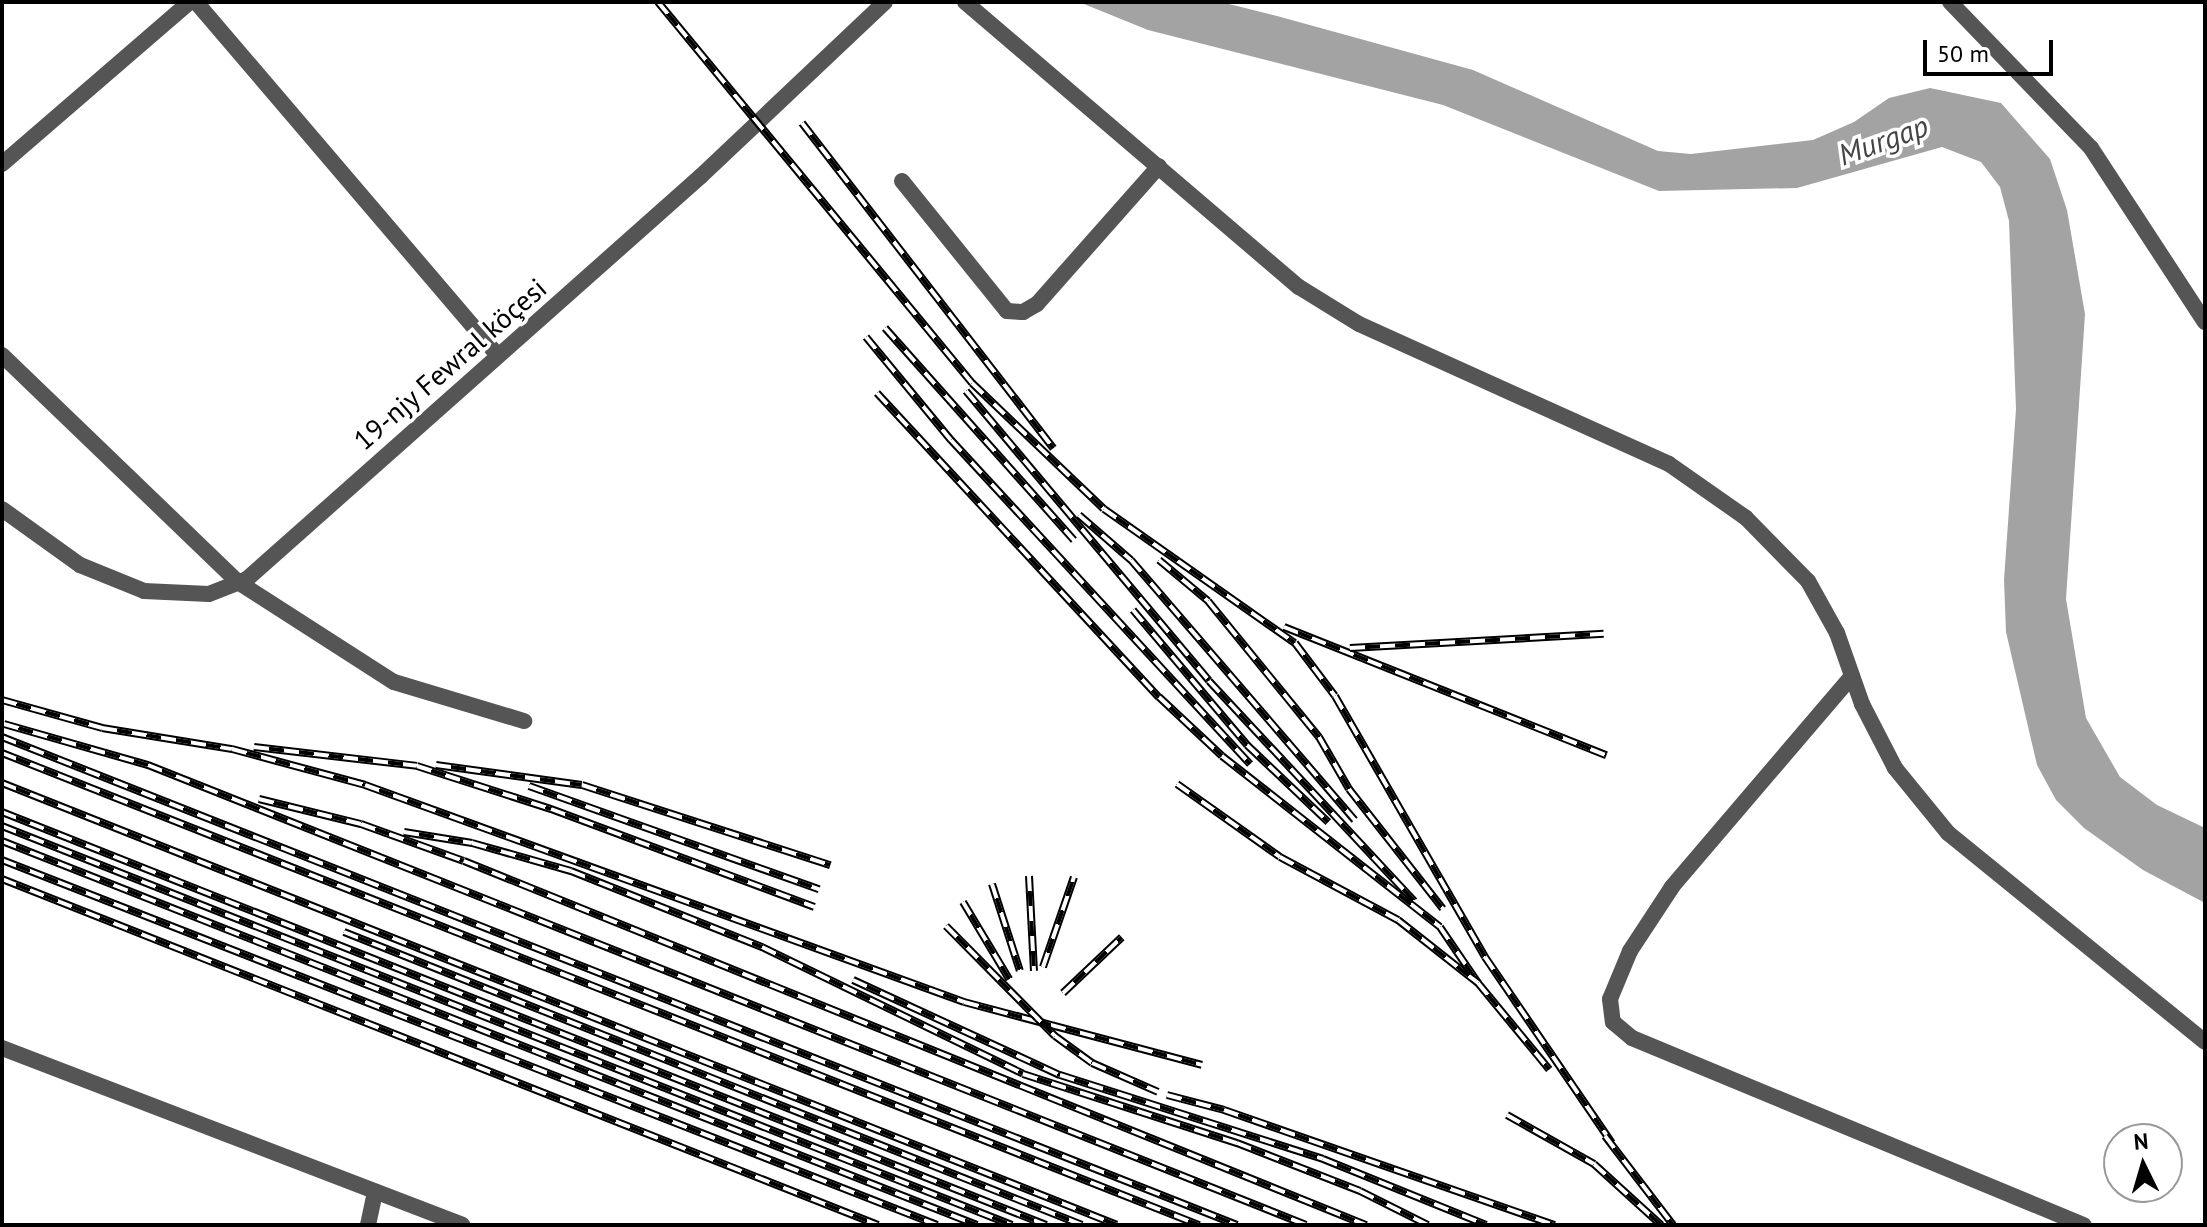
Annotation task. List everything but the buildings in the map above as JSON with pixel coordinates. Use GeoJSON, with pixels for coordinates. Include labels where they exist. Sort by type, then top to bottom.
{"type":"FeatureCollection","features":[{"type":"Feature","properties":{"kind":"street"},"geometry":{"type":"LineString","coordinates":[[2,164],[190,2]]}},
{"type":"Feature","properties":{"kind":"street"},"geometry":{"type":"LineString","coordinates":[[196,2],[498,356]]}},
{"type":"Feature","properties":{"kind":"street","name":"19-njy Fewral köçesi"},"geometry":{"type":"LineString","coordinates":[[2,509],[80,565],[144,591],[209,594],[238,582],[701,176],[885,2]]}},
{"type":"Feature","properties":{"kind":"street"},"geometry":{"type":"LineString","coordinates":[[965,2],[1299,287],[1359,324],[1669,464],[1746,518],[1808,581],[1837,633],[1852,676],[1895,768],[1948,833],[2205,1042]]}},
{"type":"Feature","properties":{"kind":"street"},"geometry":{"type":"LineString","coordinates":[[1950,2],[2091,148],[2205,322]]}},
{"type":"Feature","properties":{"kind":"street"},"geometry":{"type":"LineString","coordinates":[[902,181],[1007,311],[1023,312],[1037,304],[1159,166]]}},
{"type":"Feature","properties":{"kind":"street"},"geometry":{"type":"LineString","coordinates":[[2,355],[238,582],[394,682],[524,721]]}},
{"type":"Feature","properties":{"kind":"street"},"geometry":{"type":"LineString","coordinates":[[1852,676],[1672,887],[1630,951],[1610,999],[1613,1022],[1632,1038],[2084,1225]]}},
{"type":"Feature","properties":{"kind":"street"},"geometry":{"type":"LineString","coordinates":[[2,1048],[462,1225]]}},
{"type":"Feature","properties":{"kind":"street"},"geometry":{"type":"LineString","coordinates":[[368,1225],[375,1193]]}},
{"type":"Feature","properties":{"kind":"water","name":"Murgap"},"geometry":{"type":"Polygon","coordinates":[[[1079,2],[1221,2],[1277,16],[1473,70],[1658,151],[1691,154],[1813,140],[1854,122],[1889,98],[1930,88],[2001,103],[2050,159],[2067,210],[2085,314],[2066,599],[2086,718],[2120,777],[2157,805],[2205,828],[2205,903],[2143,870],[2084,828],[2056,800],[2037,765],[2006,632],[2004,580],[2016,409],[2009,221],[2000,187],[1981,162],[1942,147],[1797,188],[1659,191],[1443,105],[1148,30],[1079,2]]]}},
{"type":"Feature","properties":{"kind":"railway"},"geometry":{"type":"LineString","coordinates":[[658,2],[972,383],[1104,509],[1295,643],[1335,696],[1485,957],[1612,1143]]}},
{"type":"Feature","properties":{"kind":"railway"},"geometry":{"type":"LineString","coordinates":[[802,123],[1053,448]]}},
{"type":"Feature","properties":{"kind":"railway"},"geometry":{"type":"LineString","coordinates":[[885,328],[1074,540]]}},
{"type":"Feature","properties":{"kind":"railway"},"geometry":{"type":"LineString","coordinates":[[866,337],[951,440],[1250,764]]}},
{"type":"Feature","properties":{"kind":"railway"},"geometry":{"type":"LineString","coordinates":[[966,391],[1209,681],[1414,901]]}},
{"type":"Feature","properties":{"kind":"railway"},"geometry":{"type":"LineString","coordinates":[[877,393],[1159,697],[1222,756],[1440,927],[1478,983]]}},
{"type":"Feature","properties":{"kind":"railway"},"geometry":{"type":"LineString","coordinates":[[1079,515],[1131,560],[1355,820]]}},
{"type":"Feature","properties":{"kind":"railway"},"geometry":{"type":"LineString","coordinates":[[1159,560],[1208,601],[1319,737],[1349,789],[1443,909]]}},
{"type":"Feature","properties":{"kind":"railway"},"geometry":{"type":"LineString","coordinates":[[1133,610],[1247,745],[1328,822]]}},
{"type":"Feature","properties":{"kind":"railway"},"geometry":{"type":"LineString","coordinates":[[1284,627],[1606,755]]}},
{"type":"Feature","properties":{"kind":"railway"},"geometry":{"type":"LineString","coordinates":[[1350,648],[1604,634]]}},
{"type":"Feature","properties":{"kind":"railway"},"geometry":{"type":"LineString","coordinates":[[2,700],[102,728],[232,749],[365,785],[964,1002],[1202,1065]]}},
{"type":"Feature","properties":{"kind":"railway"},"geometry":{"type":"LineString","coordinates":[[4,724],[148,765],[1306,1225]]}},
{"type":"Feature","properties":{"kind":"railway"},"geometry":{"type":"LineString","coordinates":[[2,737],[1237,1225]]}},
{"type":"Feature","properties":{"kind":"railway"},"geometry":{"type":"LineString","coordinates":[[254,747],[417,766],[551,809],[814,907]]}},
{"type":"Feature","properties":{"kind":"railway"},"geometry":{"type":"LineString","coordinates":[[2,753],[1199,1225]]}},
{"type":"Feature","properties":{"kind":"railway"},"geometry":{"type":"LineString","coordinates":[[436,765],[582,785],[830,865]]}},
{"type":"Feature","properties":{"kind":"railway"},"geometry":{"type":"LineString","coordinates":[[2,783],[1117,1225]]}},
{"type":"Feature","properties":{"kind":"railway"},"geometry":{"type":"LineString","coordinates":[[1177,784],[1280,857],[1398,920],[1478,983],[1549,1069]]}},
{"type":"Feature","properties":{"kind":"railway"},"geometry":{"type":"LineString","coordinates":[[529,786],[819,889]]}},
{"type":"Feature","properties":{"kind":"railway"},"geometry":{"type":"LineString","coordinates":[[259,799],[361,824],[464,861],[1366,1225]]}},
{"type":"Feature","properties":{"kind":"railway"},"geometry":{"type":"LineString","coordinates":[[2,812],[1046,1225]]}},
{"type":"Feature","properties":{"kind":"railway"},"geometry":{"type":"LineString","coordinates":[[2,826],[1012,1225]]}},
{"type":"Feature","properties":{"kind":"railway"},"geometry":{"type":"LineString","coordinates":[[404,832],[472,843],[571,871],[762,947],[1023,1074],[1237,1143],[1360,1191],[1428,1225]]}},
{"type":"Feature","properties":{"kind":"railway"},"geometry":{"type":"LineString","coordinates":[[2,841],[977,1225]]}},
{"type":"Feature","properties":{"kind":"railway"},"geometry":{"type":"LineString","coordinates":[[2,860],[937,1225]]}},
{"type":"Feature","properties":{"kind":"railway"},"geometry":{"type":"LineString","coordinates":[[1029,876],[1034,971]]}},
{"type":"Feature","properties":{"kind":"railway"},"geometry":{"type":"LineString","coordinates":[[1043,967],[1074,877]]}},
{"type":"Feature","properties":{"kind":"railway"},"geometry":{"type":"LineString","coordinates":[[2,879],[878,1225]]}},
{"type":"Feature","properties":{"kind":"railway"},"geometry":{"type":"LineString","coordinates":[[992,884],[1020,971]]}},
{"type":"Feature","properties":{"kind":"railway"},"geometry":{"type":"LineString","coordinates":[[963,902],[1009,979]]}},
{"type":"Feature","properties":{"kind":"railway"},"geometry":{"type":"LineString","coordinates":[[946,926],[1055,1036],[1092,1063],[1158,1092]]}},
{"type":"Feature","properties":{"kind":"railway"},"geometry":{"type":"LineString","coordinates":[[344,932],[1082,1225]]}},
{"type":"Feature","properties":{"kind":"railway"},"geometry":{"type":"LineString","coordinates":[[1063,993],[1122,937]]}},
{"type":"Feature","properties":{"kind":"railway"},"geometry":{"type":"LineString","coordinates":[[853,980],[1060,1075],[1323,1159],[1486,1225]]}},
{"type":"Feature","properties":{"kind":"railway"},"geometry":{"type":"LineString","coordinates":[[1167,1095],[1224,1110],[1555,1225]]}},
{"type":"Feature","properties":{"kind":"railway"},"geometry":{"type":"LineString","coordinates":[[1507,1115],[1594,1164],[1661,1225]]}},
{"type":"Feature","properties":{"kind":"railway"},"geometry":{"type":"LineString","coordinates":[[1605,1136],[1673,1225]]}}]}
